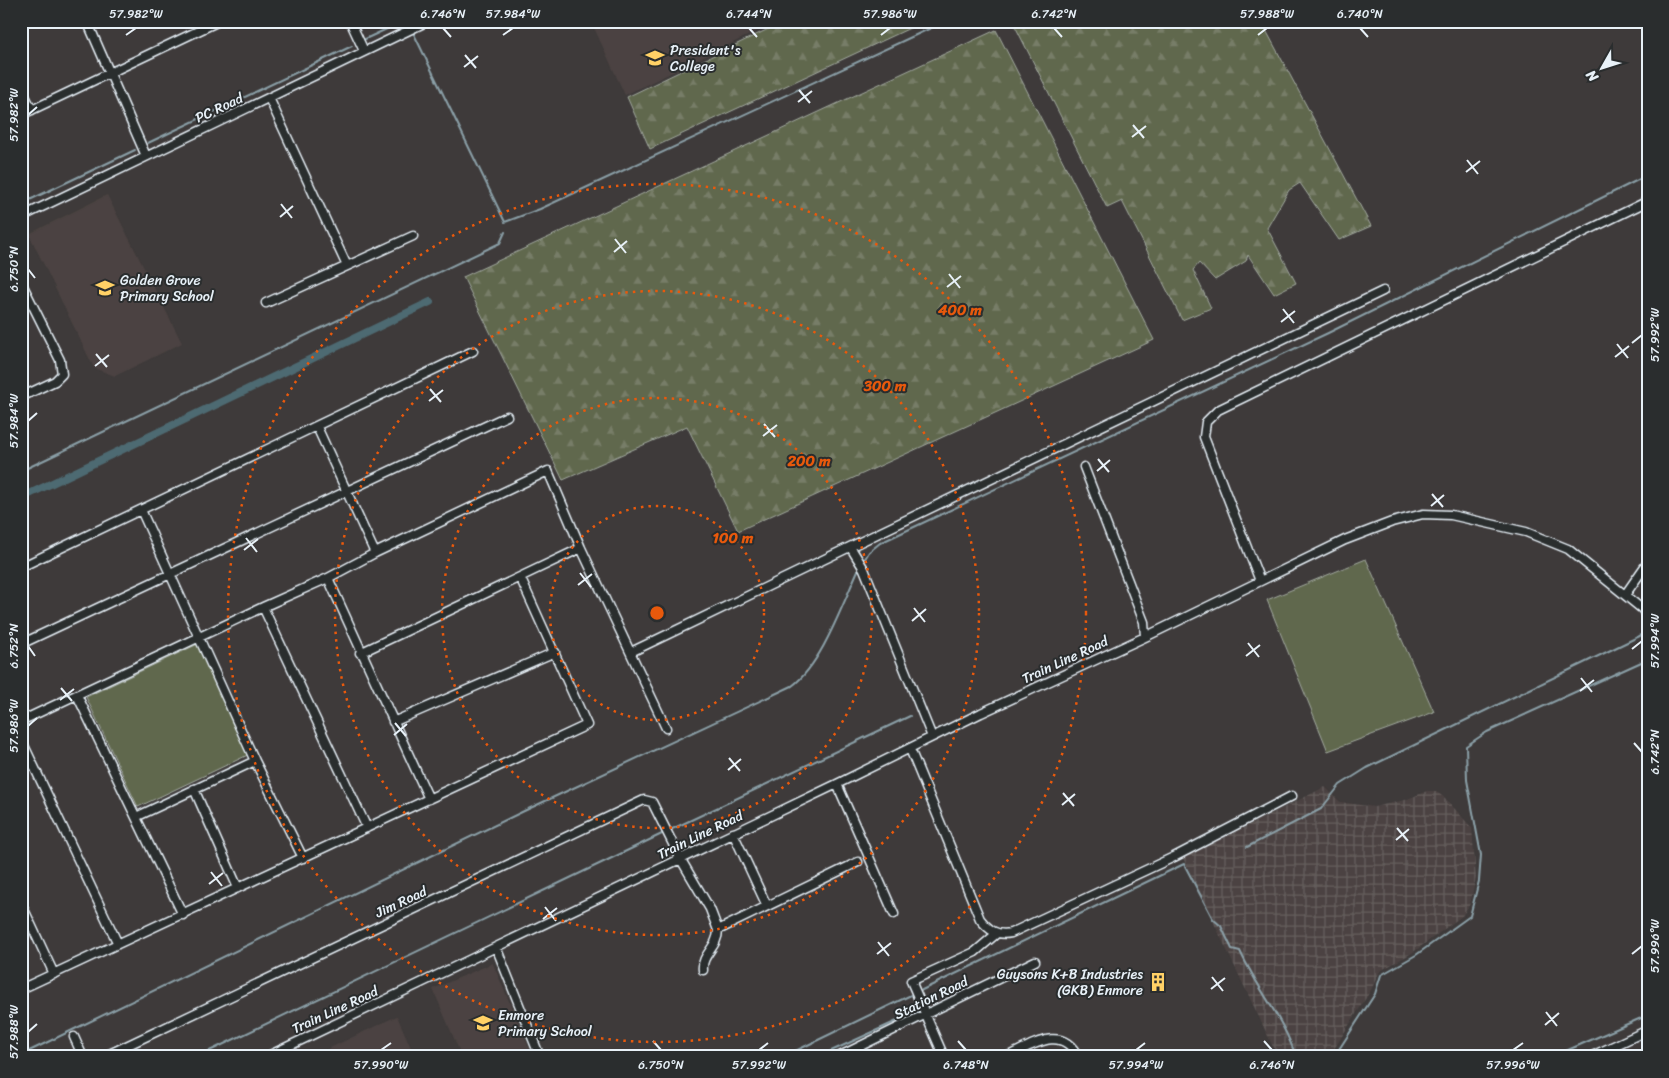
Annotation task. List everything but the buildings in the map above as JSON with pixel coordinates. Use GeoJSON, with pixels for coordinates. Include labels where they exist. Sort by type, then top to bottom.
{"type":"FeatureCollection","features":[{"type":"Feature","properties":{"kind":"street"},"geometry":{"type":"LineString","coordinates":[[87,21],[146,156]]}},
{"type":"Feature","properties":{"kind":"street"},"geometry":{"type":"LineString","coordinates":[[21,115],[219,21]]}},
{"type":"Feature","properties":{"kind":"street"},"geometry":{"type":"LineString","coordinates":[[350,21],[364,52]]}},
{"type":"Feature","properties":{"kind":"street","name":"PC Road"},"geometry":{"type":"LineString","coordinates":[[21,216],[428,21]]}},
{"type":"Feature","properties":{"kind":"street"},"geometry":{"type":"LineString","coordinates":[[21,88],[32,110]]}},
{"type":"Feature","properties":{"kind":"street"},"geometry":{"type":"LineString","coordinates":[[269,98],[347,266]]}},
{"type":"Feature","properties":{"kind":"street"},"geometry":{"type":"LineString","coordinates":[[1260,581],[1204,437],[1206,422],[1218,410],[1648,201]]}},
{"type":"Feature","properties":{"kind":"street"},"geometry":{"type":"LineString","coordinates":[[266,303],[413,236]]}},
{"type":"Feature","properties":{"kind":"street"},"geometry":{"type":"LineString","coordinates":[[21,282],[60,360],[62,374],[55,380],[21,397]]}},
{"type":"Feature","properties":{"kind":"street"},"geometry":{"type":"LineString","coordinates":[[631,652],[1383,291]]}},
{"type":"Feature","properties":{"kind":"street"},"geometry":{"type":"LineString","coordinates":[[21,566],[473,352]]}},
{"type":"Feature","properties":{"kind":"street"},"geometry":{"type":"LineString","coordinates":[[21,644],[507,416]]}},
{"type":"Feature","properties":{"kind":"street"},"geometry":{"type":"LineString","coordinates":[[317,427],[376,553]]}},
{"type":"Feature","properties":{"kind":"street"},"geometry":{"type":"LineString","coordinates":[[1084,467],[1144,622],[1145,638]]}},
{"type":"Feature","properties":{"kind":"street"},"geometry":{"type":"LineString","coordinates":[[21,722],[328,578],[548,471],[581,548],[666,728]]}},
{"type":"Feature","properties":{"kind":"street"},"geometry":{"type":"LineString","coordinates":[[141,510],[255,761],[303,858]]}},
{"type":"Feature","properties":{"kind":"street","name":"Train Line Road"},"geometry":{"type":"LineString","coordinates":[[266,1057],[932,737],[1145,638],[1344,540],[1392,522],[1423,514],[1451,515],[1526,532],[1568,548],[1625,594],[1648,617]]}},
{"type":"Feature","properties":{"kind":"street"},"geometry":{"type":"LineString","coordinates":[[360,652],[581,548]]}},
{"type":"Feature","properties":{"kind":"street"},"geometry":{"type":"LineString","coordinates":[[851,548],[864,569],[932,737]]}},
{"type":"Feature","properties":{"kind":"street"},"geometry":{"type":"LineString","coordinates":[[1625,594],[1648,562]]}},
{"type":"Feature","properties":{"kind":"street"},"geometry":{"type":"LineString","coordinates":[[21,989],[587,725],[520,577]]}},
{"type":"Feature","properties":{"kind":"street"},"geometry":{"type":"LineString","coordinates":[[328,578],[360,652],[429,799]]}},
{"type":"Feature","properties":{"kind":"street"},"geometry":{"type":"LineString","coordinates":[[263,607],[366,828]]}},
{"type":"Feature","properties":{"kind":"street"},"geometry":{"type":"LineString","coordinates":[[393,722],[555,652]]}},
{"type":"Feature","properties":{"kind":"street"},"geometry":{"type":"LineString","coordinates":[[77,695],[183,915]]}},
{"type":"Feature","properties":{"kind":"street"},"geometry":{"type":"LineString","coordinates":[[21,738],[118,944]]}},
{"type":"Feature","properties":{"kind":"street"},"geometry":{"type":"LineString","coordinates":[[910,749],[980,919],[988,929],[996,934],[1011,933],[1174,857],[1292,796]]}},
{"type":"Feature","properties":{"kind":"street"},"geometry":{"type":"LineString","coordinates":[[136,817],[255,761]]}},
{"type":"Feature","properties":{"kind":"street"},"geometry":{"type":"LineString","coordinates":[[837,784],[894,914]]}},
{"type":"Feature","properties":{"kind":"street"},"geometry":{"type":"LineString","coordinates":[[194,789],[238,888]]}},
{"type":"Feature","properties":{"kind":"street","name":"Jim Road"},"geometry":{"type":"LineString","coordinates":[[104,1057],[644,800],[652,802],[680,858],[710,909],[718,930]]}},
{"type":"Feature","properties":{"kind":"street"},"geometry":{"type":"LineString","coordinates":[[733,833],[767,906]]}},
{"type":"Feature","properties":{"kind":"street"},"geometry":{"type":"LineString","coordinates":[[703,970],[705,959],[718,940],[718,930],[858,862]]}},
{"type":"Feature","properties":{"kind":"street"},"geometry":{"type":"LineString","coordinates":[[21,903],[54,974]]}},
{"type":"Feature","properties":{"kind":"street"},"geometry":{"type":"LineString","coordinates":[[944,1057],[911,981],[975,952],[996,934]]}},
{"type":"Feature","properties":{"kind":"street"},"geometry":{"type":"LineString","coordinates":[[496,947],[540,1057]]}},
{"type":"Feature","properties":{"kind":"street","name":"Station Road"},"geometry":{"type":"LineString","coordinates":[[838,1057],[1035,961]]}},
{"type":"Feature","properties":{"kind":"street"},"geometry":{"type":"LineString","coordinates":[[1590,1057],[1648,1030]]}},
{"type":"Feature","properties":{"kind":"street"},"geometry":{"type":"LineString","coordinates":[[74,1037],[83,1057]]}},
{"type":"Feature","properties":{"kind":"street"},"geometry":{"type":"LineString","coordinates":[[1006,1057],[1046,1040],[1058,1038],[1066,1042],[1078,1057]]}},
{"type":"Feature","properties":{"kind":"shaded area","name":"President's College"},"geometry":{"type":"Polygon","coordinates":[[[591,21],[778,21],[625,95],[591,21]]]}},
{"type":"Feature","properties":{"kind":"shaded area","name":"Golden Grove Primary School"},"geometry":{"type":"Polygon","coordinates":[[[107,195],[182,343],[115,376],[94,368],[29,234],[107,195]]]}},
{"type":"Feature","properties":{"kind":"shaded area"},"geometry":{"type":"Polygon","coordinates":[[[1325,787],[1340,802],[1374,807],[1405,800],[1427,791],[1435,791],[1445,798],[1472,828],[1476,878],[1470,904],[1462,916],[1412,953],[1380,971],[1371,990],[1329,1057],[1278,1057],[1183,858],[1325,787]]]}},
{"type":"Feature","properties":{"kind":"shaded area","name":"Enmore Primary School"},"geometry":{"type":"Polygon","coordinates":[[[493,963],[533,1057],[462,1057],[433,989],[493,963]]]}},
{"type":"Feature","properties":{"kind":"shaded area"},"geometry":{"type":"Polygon","coordinates":[[[397,1016],[415,1057],[311,1057],[397,1016]]]}},
{"type":"Feature","properties":{"kind":"green space"},"geometry":{"type":"Polygon","coordinates":[[[785,21],[925,21],[650,149],[627,97],[785,21]]]}},
{"type":"Feature","properties":{"kind":"green space"},"geometry":{"type":"Polygon","coordinates":[[[1261,21],[1371,226],[1339,240],[1300,183],[1289,190],[1267,228],[1296,283],[1274,294],[1248,255],[1246,261],[1215,280],[1199,263],[1193,270],[1211,308],[1182,320],[1122,201],[1107,208],[1013,22],[1261,21]]]}},
{"type":"Feature","properties":{"kind":"green space"},"geometry":{"type":"Polygon","coordinates":[[[996,30],[1154,340],[738,531],[687,426],[563,480],[463,277],[996,30]]]}},
{"type":"Feature","properties":{"kind":"green space"},"geometry":{"type":"Polygon","coordinates":[[[1366,559],[1434,712],[1328,751],[1267,600],[1366,559]]]}},
{"type":"Feature","properties":{"kind":"green space"},"geometry":{"type":"Polygon","coordinates":[[[200,643],[252,753],[138,807],[86,697],[200,643]]]}},
{"type":"Feature","properties":{"kind":"waterway"},"geometry":{"type":"LineString","coordinates":[[363,40],[404,21]]}},
{"type":"Feature","properties":{"kind":"waterway"},"geometry":{"type":"LineString","coordinates":[[412,30],[505,222],[540,209],[946,21]]}},
{"type":"Feature","properties":{"kind":"waterway"},"geometry":{"type":"LineString","coordinates":[[148,143],[352,46]]}},
{"type":"Feature","properties":{"kind":"waterway"},"geometry":{"type":"LineString","coordinates":[[21,204],[135,150]]}},
{"type":"Feature","properties":{"kind":"waterway"},"geometry":{"type":"LineString","coordinates":[[863,562],[869,552],[880,543],[1328,333],[1648,175]]}},
{"type":"Feature","properties":{"kind":"waterway"},"geometry":{"type":"LineString","coordinates":[[21,471],[500,243],[505,232]]}},
{"type":"Feature","properties":{"kind":"waterway"},"geometry":{"type":"LineString","coordinates":[[21,498],[430,302]]}},
{"type":"Feature","properties":{"kind":"waterway"},"geometry":{"type":"LineString","coordinates":[[21,1055],[524,811],[792,686],[803,676],[823,647],[860,566]]}},
{"type":"Feature","properties":{"kind":"waterway"},"geometry":{"type":"LineString","coordinates":[[1247,847],[1321,809],[1340,785],[1367,768],[1648,632]]}},
{"type":"Feature","properties":{"kind":"waterway"},"geometry":{"type":"LineString","coordinates":[[1334,1057],[1375,994],[1381,975],[1416,955],[1470,916],[1479,881],[1481,855],[1467,780],[1466,746],[1487,732],[1648,659]]}},
{"type":"Feature","properties":{"kind":"waterway"},"geometry":{"type":"LineString","coordinates":[[668,831],[910,716]]}},
{"type":"Feature","properties":{"kind":"waterway"},"geometry":{"type":"LineString","coordinates":[[197,1057],[664,833]]}},
{"type":"Feature","properties":{"kind":"waterway"},"geometry":{"type":"LineString","coordinates":[[922,990],[1184,864],[1213,919],[1221,926],[1232,949],[1240,951],[1284,1029],[1296,1057]]}},
{"type":"Feature","properties":{"kind":"waterway"},"geometry":{"type":"LineString","coordinates":[[783,1057],[911,995]]}},
{"type":"Feature","properties":{"kind":"waterway"},"geometry":{"type":"LineString","coordinates":[[818,1057],[919,1011]]}},
{"type":"Feature","properties":{"kind":"waterway"},"geometry":{"type":"LineString","coordinates":[[1552,1057],[1648,1015]]}},
{"type":"Feature","properties":{"kind":"place","name":"President's College"},"geometry":{"type":"Point","coordinates":[655,58]}},
{"type":"Feature","properties":{"kind":"place","name":"Golden Grove Primary School"},"geometry":{"type":"Point","coordinates":[105,288]}},
{"type":"Feature","properties":{"kind":"place","name":"Guysons K+B Industries (GKB) Enmore"},"geometry":{"type":"Point","coordinates":[1158,982]}},
{"type":"Feature","properties":{"kind":"place","name":"Enmore Primary School"},"geometry":{"type":"Point","coordinates":[483,1023]}}]}
